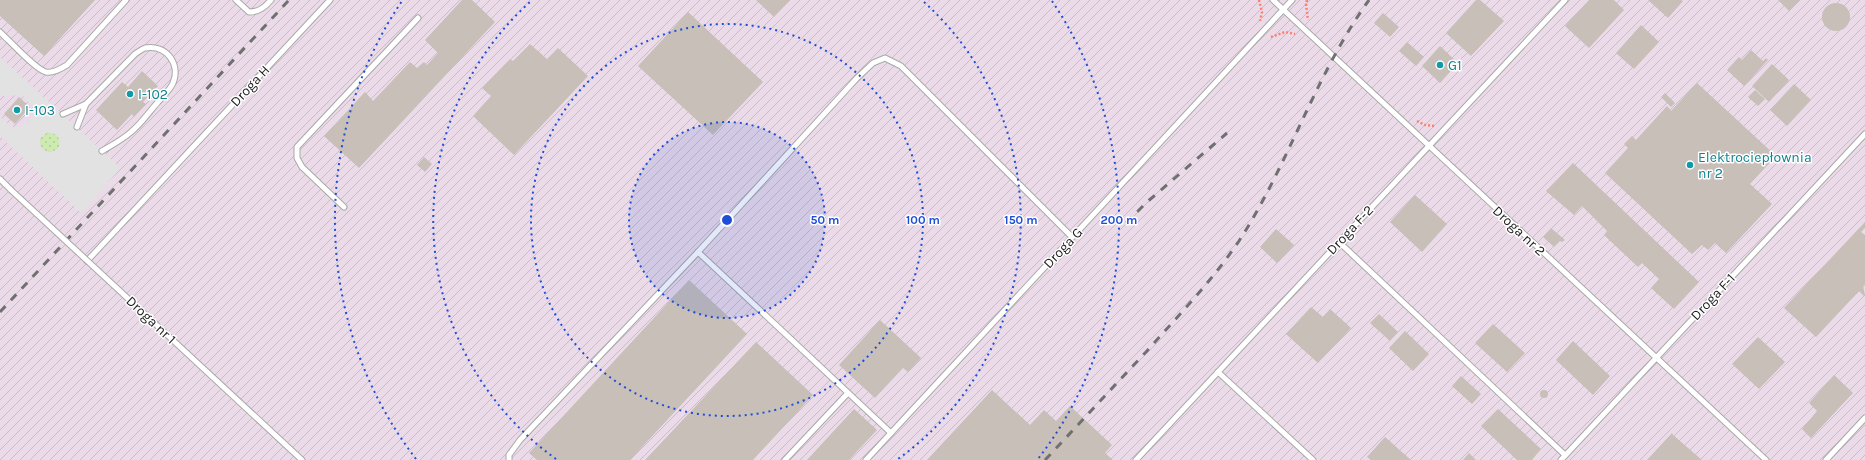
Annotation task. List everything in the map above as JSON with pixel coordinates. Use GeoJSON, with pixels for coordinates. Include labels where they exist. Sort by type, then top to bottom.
{"type":"FeatureCollection","features":[{"type":"Feature","properties":{"kind":"lane"},"geometry":{"type":"LineString","coordinates":[[0,32],[38,67],[46,72],[58,71],[67,65],[126,0]]}},
{"type":"Feature","properties":{"kind":"lane"},"geometry":{"type":"LineString","coordinates":[[236,0],[249,12],[256,12],[265,7],[272,0]]}},
{"type":"Feature","properties":{"kind":"lane","name":"Droga H"},"geometry":{"type":"LineString","coordinates":[[87,261],[330,0]]}},
{"type":"Feature","properties":{"kind":"lane","name":"Droga nr 2"},"geometry":{"type":"LineString","coordinates":[[1273,0],[1766,460]]}},
{"type":"Feature","properties":{"kind":"lane","name":"Droga G"},"geometry":{"type":"LineString","coordinates":[[866,460],[1292,0]]}},
{"type":"Feature","properties":{"kind":"lane","name":"Droga F-2"},"geometry":{"type":"LineString","coordinates":[[1136,460],[1565,0]]}},
{"type":"Feature","properties":{"kind":"lane"},"geometry":{"type":"LineString","coordinates":[[344,207],[302,167],[297,158],[297,147],[418,18]]}},
{"type":"Feature","properties":{"kind":"lane"},"geometry":{"type":"LineString","coordinates":[[77,127],[86,104],[134,54],[144,48],[154,48],[164,51],[171,57],[175,65],[174,79],[166,93],[132,131],[102,151]]}},
{"type":"Feature","properties":{"kind":"lane"},"geometry":{"type":"LineString","coordinates":[[509,460],[509,455],[520,440],[698,252],[857,78],[874,63],[885,58],[901,66],[1072,237]]}},
{"type":"Feature","properties":{"kind":"lane"},"geometry":{"type":"LineString","coordinates":[[62,114],[86,104]]}},
{"type":"Feature","properties":{"kind":"lane","name":"Droga F-1"},"geometry":{"type":"LineString","coordinates":[[1561,460],[1865,134]]}},
{"type":"Feature","properties":{"kind":"lane","name":"Droga nr 1"},"geometry":{"type":"LineString","coordinates":[[0,179],[302,460]]}},
{"type":"Feature","properties":{"kind":"lane"},"geometry":{"type":"LineString","coordinates":[[1339,242],[1565,455]]}},
{"type":"Feature","properties":{"kind":"lane"},"geometry":{"type":"LineString","coordinates":[[698,252],[891,433]]}},
{"type":"Feature","properties":{"kind":"lane"},"geometry":{"type":"LineString","coordinates":[[1218,372],[1312,460]]}},
{"type":"Feature","properties":{"kind":"lane"},"geometry":{"type":"LineString","coordinates":[[785,460],[848,393]]}},
{"type":"Feature","properties":{"kind":"lane"},"geometry":{"type":"LineString","coordinates":[[1826,460],[1865,418]]}},
{"type":"Feature","properties":{"kind":"path"},"geometry":{"type":"LineString","coordinates":[[1258,24],[1262,12],[1259,0]]}},
{"type":"Feature","properties":{"kind":"path"},"geometry":{"type":"LineString","coordinates":[[1269,38],[1284,32],[1300,35]]}},
{"type":"Feature","properties":{"kind":"shaded area"},"geometry":{"type":"Polygon","coordinates":[[[0,0],[1865,0],[1865,460],[0,460],[0,0]]]}},
{"type":"Feature","properties":{"kind":"shaded area"},"geometry":{"type":"Polygon","coordinates":[[[0,57],[121,168],[81,213],[0,136],[0,117],[14,128],[21,126],[28,122],[32,116],[33,107],[22,95],[0,96],[0,57]],[[48,132],[40,138],[42,149],[46,152],[52,152],[57,149],[60,145],[57,135],[48,132]]]}},
{"type":"Feature","properties":{"kind":"green space"},"geometry":{"type":"Polygon","coordinates":[[[50,132],[57,135],[60,142],[57,149],[50,152],[43,149],[40,142],[43,135],[50,132]]]}},
{"type":"Feature","properties":{"kind":"building"},"geometry":{"type":"Polygon","coordinates":[[[0,0],[95,0],[44,56],[0,16],[0,0]]]}},
{"type":"Feature","properties":{"kind":"building"},"geometry":{"type":"Polygon","coordinates":[[[462,0],[472,0],[495,22],[359,168],[324,136],[365,92],[373,101],[410,62],[417,68],[424,62],[427,65],[438,53],[425,40],[462,0]]]}},
{"type":"Feature","properties":{"kind":"building"},"geometry":{"type":"Polygon","coordinates":[[[756,0],[790,0],[774,17],[756,0]]]}},
{"type":"Feature","properties":{"kind":"building"},"geometry":{"type":"Polygon","coordinates":[[[1476,0],[1480,0],[1504,21],[1471,56],[1446,33],[1476,0]]]}},
{"type":"Feature","properties":{"kind":"building"},"geometry":{"type":"Polygon","coordinates":[[[1589,0],[1614,0],[1624,10],[1589,48],[1565,26],[1589,0]]]}},
{"type":"Feature","properties":{"kind":"building"},"geometry":{"type":"Polygon","coordinates":[[[1648,0],[1681,0],[1683,1],[1668,18],[1648,0]]]}},
{"type":"Feature","properties":{"kind":"building"},"geometry":{"type":"Polygon","coordinates":[[[1778,0],[1800,0],[1789,11],[1778,0]]]}},
{"type":"Feature","properties":{"kind":"building"},"geometry":{"type":"Polygon","coordinates":[[[1836,3],[1846,7],[1850,17],[1846,27],[1836,31],[1826,27],[1822,17],[1826,7],[1836,3]]]}},
{"type":"Feature","properties":{"kind":"building"},"geometry":{"type":"Polygon","coordinates":[[[688,12],[763,82],[713,135],[638,66],[688,12]]]}},
{"type":"Feature","properties":{"kind":"building"},"geometry":{"type":"Polygon","coordinates":[[[1383,13],[1399,27],[1390,37],[1374,23],[1383,13]]]}},
{"type":"Feature","properties":{"kind":"building"},"geometry":{"type":"Polygon","coordinates":[[[1641,25],[1659,42],[1634,69],[1616,53],[1641,25]]]}},
{"type":"Feature","properties":{"kind":"building"},"geometry":{"type":"Polygon","coordinates":[[[1407,42],[1424,57],[1416,66],[1399,51],[1407,42]]]}},
{"type":"Feature","properties":{"kind":"building"},"geometry":{"type":"Polygon","coordinates":[[[530,44],[547,59],[558,48],[588,76],[514,155],[473,116],[491,96],[482,88],[510,59],[513,61],[530,44]]]}},
{"type":"Feature","properties":{"kind":"building","name":"G1"},"geometry":{"type":"Polygon","coordinates":[[[1440,46],[1458,63],[1440,83],[1422,66],[1440,46]]]}},
{"type":"Feature","properties":{"kind":"building"},"geometry":{"type":"Polygon","coordinates":[[[1751,50],[1763,61],[1766,58],[1768,60],[1744,86],[1727,70],[1739,57],[1742,60],[1751,50]]]}},
{"type":"Feature","properties":{"kind":"building"},"geometry":{"type":"Polygon","coordinates":[[[1772,64],[1789,80],[1769,102],[1752,86],[1772,64]]]}},
{"type":"Feature","properties":{"kind":"building","name":"I-102"},"geometry":{"type":"Polygon","coordinates":[[[142,71],[158,86],[143,102],[146,104],[134,117],[132,114],[117,130],[96,110],[122,82],[128,87],[142,71]]]}},
{"type":"Feature","properties":{"kind":"building","name":"Elektrociepłownia nr 2"},"geometry":{"type":"Polygon","coordinates":[[[1697,83],[1776,156],[1750,184],[1772,204],[1726,253],[1715,243],[1708,250],[1702,245],[1692,254],[1605,173],[1628,148],[1624,144],[1632,136],[1636,140],[1667,106],[1671,111],[1697,83]]]}},
{"type":"Feature","properties":{"kind":"building"},"geometry":{"type":"Polygon","coordinates":[[[1794,84],[1811,100],[1787,126],[1770,110],[1794,84]]]}},
{"type":"Feature","properties":{"kind":"building"},"geometry":{"type":"Polygon","coordinates":[[[1755,90],[1765,99],[1758,106],[1748,97],[1755,90]]]}},
{"type":"Feature","properties":{"kind":"building"},"geometry":{"type":"Polygon","coordinates":[[[1665,93],[1675,103],[1671,107],[1661,97],[1665,93]]]}},
{"type":"Feature","properties":{"kind":"building","name":"I-103"},"geometry":{"type":"Polygon","coordinates":[[[19,97],[30,107],[15,124],[4,114],[19,97]]]}},
{"type":"Feature","properties":{"kind":"building"},"geometry":{"type":"Polygon","coordinates":[[[424,157],[432,164],[425,172],[417,165],[424,157]]]}},
{"type":"Feature","properties":{"kind":"building"},"geometry":{"type":"Polygon","coordinates":[[[1573,163],[1699,282],[1674,309],[1651,288],[1659,279],[1642,263],[1638,267],[1604,235],[1607,231],[1582,206],[1574,215],[1546,191],[1573,163]]]}},
{"type":"Feature","properties":{"kind":"building"},"geometry":{"type":"Polygon","coordinates":[[[1415,195],[1447,224],[1422,252],[1390,222],[1415,195]]]}},
{"type":"Feature","properties":{"kind":"building"},"geometry":{"type":"Polygon","coordinates":[[[1865,222],[1865,228],[1861,232],[1865,235],[1865,284],[1863,286],[1865,295],[1864,296],[1859,291],[1816,337],[1784,308],[1865,222]]]}},
{"type":"Feature","properties":{"kind":"building"},"geometry":{"type":"Polygon","coordinates":[[[1551,228],[1565,240],[1562,242],[1560,241],[1554,247],[1543,237],[1551,228]]]}},
{"type":"Feature","properties":{"kind":"building"},"geometry":{"type":"Polygon","coordinates":[[[1276,229],[1294,245],[1277,263],[1260,247],[1276,229]]]}},
{"type":"Feature","properties":{"kind":"building"},"geometry":{"type":"Polygon","coordinates":[[[689,280],[747,334],[630,460],[537,460],[529,453],[689,280]]]}},
{"type":"Feature","properties":{"kind":"building"},"geometry":{"type":"Polygon","coordinates":[[[1311,307],[1323,317],[1330,309],[1351,328],[1318,363],[1286,334],[1311,307]]]}},
{"type":"Feature","properties":{"kind":"building"},"geometry":{"type":"Polygon","coordinates":[[[1379,314],[1398,332],[1390,341],[1370,323],[1379,314]]]}},
{"type":"Feature","properties":{"kind":"building"},"geometry":{"type":"Polygon","coordinates":[[[880,320],[921,358],[908,372],[903,368],[875,398],[839,365],[880,320]]]}},
{"type":"Feature","properties":{"kind":"building"},"geometry":{"type":"Polygon","coordinates":[[[1493,324],[1525,353],[1507,372],[1475,343],[1493,324]]]}},
{"type":"Feature","properties":{"kind":"building"},"geometry":{"type":"Polygon","coordinates":[[[1405,331],[1429,354],[1413,371],[1389,348],[1405,331]]]}},
{"type":"Feature","properties":{"kind":"building"},"geometry":{"type":"Polygon","coordinates":[[[1758,337],[1785,362],[1759,389],[1732,364],[1758,337]]]}},
{"type":"Feature","properties":{"kind":"building"},"geometry":{"type":"Polygon","coordinates":[[[1573,341],[1610,376],[1593,395],[1556,360],[1573,341]]]}},
{"type":"Feature","properties":{"kind":"building"},"geometry":{"type":"Polygon","coordinates":[[[756,342],[813,395],[753,460],[645,460],[756,342]]]}},
{"type":"Feature","properties":{"kind":"building"},"geometry":{"type":"Polygon","coordinates":[[[1834,375],[1853,393],[1811,438],[1802,429],[1817,411],[1809,403],[1834,375]]]}},
{"type":"Feature","properties":{"kind":"building"},"geometry":{"type":"Polygon","coordinates":[[[1461,376],[1481,394],[1472,404],[1452,386],[1461,376]]]}},
{"type":"Feature","properties":{"kind":"building"},"geometry":{"type":"Polygon","coordinates":[[[992,390],[1030,425],[1044,410],[1056,421],[1070,406],[1112,445],[1105,453],[1113,460],[927,460],[992,390]]]}},
{"type":"Feature","properties":{"kind":"building"},"geometry":{"type":"Polygon","coordinates":[[[1542,390],[1546,390],[1548,394],[1546,398],[1542,398],[1540,396],[1540,392],[1542,390]]]}},
{"type":"Feature","properties":{"kind":"building"},"geometry":{"type":"Polygon","coordinates":[[[854,409],[877,430],[849,460],[807,460],[854,409]]]}},
{"type":"Feature","properties":{"kind":"building"},"geometry":{"type":"Polygon","coordinates":[[[1498,409],[1541,449],[1532,460],[1517,460],[1481,426],[1498,409]]]}},
{"type":"Feature","properties":{"kind":"building"},"geometry":{"type":"Polygon","coordinates":[[[1672,433],[1673,435],[1702,460],[1647,460],[1672,433]]]}},
{"type":"Feature","properties":{"kind":"building"},"geometry":{"type":"Polygon","coordinates":[[[1385,437],[1411,460],[1371,460],[1367,457],[1385,437]]]}},
{"type":"Feature","properties":{"kind":"building"},"geometry":{"type":"Polygon","coordinates":[[[1469,453],[1476,460],[1463,460],[1469,453]]]}},
{"type":"Feature","properties":{"kind":"railway"},"geometry":{"type":"LineString","coordinates":[[0,312],[289,0]]}},
{"type":"Feature","properties":{"kind":"railway"},"geometry":{"type":"LineString","coordinates":[[1045,460],[1146,352],[1229,256],[1257,212],[1333,58],[1369,0]]}},
{"type":"Feature","properties":{"kind":"railway"},"geometry":{"type":"LineString","coordinates":[[1126,223],[1147,202],[1227,133]]}},
{"type":"Feature","properties":{"kind":"place","name":"G1"},"geometry":{"type":"Point","coordinates":[1440,65]}},
{"type":"Feature","properties":{"kind":"place","name":"I-102"},"geometry":{"type":"Point","coordinates":[130,94]}},
{"type":"Feature","properties":{"kind":"place","name":"I-103"},"geometry":{"type":"Point","coordinates":[17,110]}},
{"type":"Feature","properties":{"kind":"place","name":"Elektrociepłownia nr 2"},"geometry":{"type":"Point","coordinates":[1690,165]}}]}
